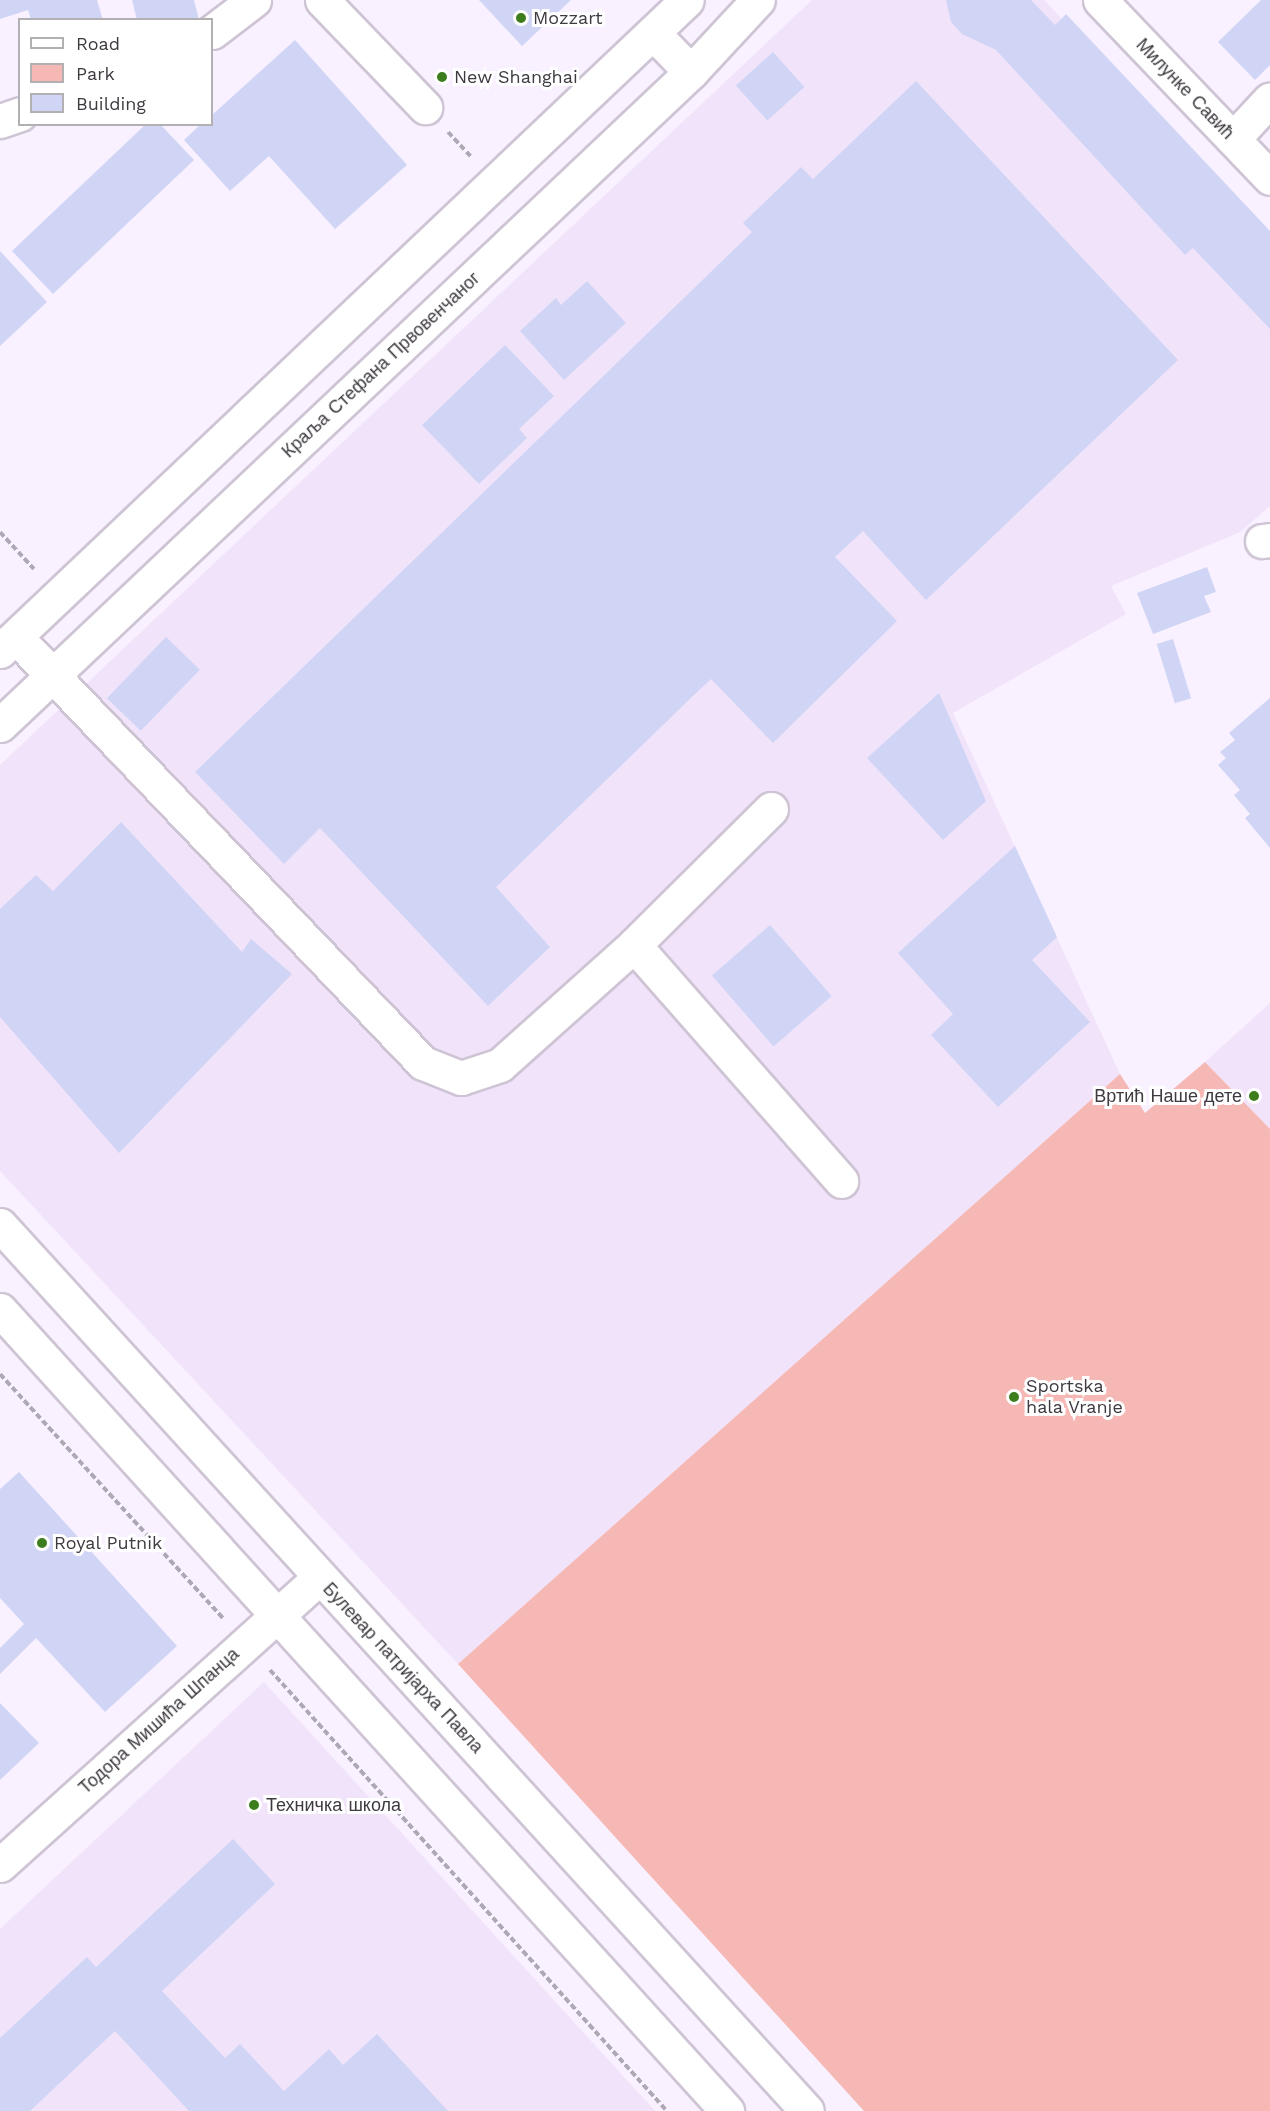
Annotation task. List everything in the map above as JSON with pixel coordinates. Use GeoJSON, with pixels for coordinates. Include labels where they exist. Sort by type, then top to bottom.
{"type":"FeatureCollection","features":[{"type":"Feature","properties":{"kind":"street"},"geometry":{"type":"LineString","coordinates":[[213,31],[254,0]]}},
{"type":"Feature","properties":{"kind":"street"},"geometry":{"type":"LineString","coordinates":[[322,0],[425,107]]}},
{"type":"Feature","properties":{"kind":"street"},"geometry":{"type":"LineString","coordinates":[[687,0],[8,644],[53,676],[423,1064],[461,1078],[500,1065],[634,945],[771,809]]}},
{"type":"Feature","properties":{"kind":"street","name":"Краља Стефана Првовенчаног"},"geometry":{"type":"LineString","coordinates":[[0,725],[691,72],[758,0]]}},
{"type":"Feature","properties":{"kind":"street","name":"Милунке Савић"},"geometry":{"type":"LineString","coordinates":[[1101,0],[1270,177]]}},
{"type":"Feature","properties":{"kind":"street"},"geometry":{"type":"LineString","coordinates":[[652,33],[691,72]]}},
{"type":"Feature","properties":{"kind":"street"},"geometry":{"type":"LineString","coordinates":[[1233,138],[1270,99]]}},
{"type":"Feature","properties":{"kind":"street"},"geometry":{"type":"LineString","coordinates":[[0,121],[18,115]]}},
{"type":"Feature","properties":{"kind":"street"},"geometry":{"type":"LineString","coordinates":[[634,945],[841,1181]]}},
{"type":"Feature","properties":{"kind":"street","name":"Булевар патријарха Павла"},"geometry":{"type":"LineString","coordinates":[[0,1225],[319,1578],[807,2111]]}},
{"type":"Feature","properties":{"kind":"street"},"geometry":{"type":"LineString","coordinates":[[0,1310],[279,1612],[727,2111]]}},
{"type":"Feature","properties":{"kind":"street","name":"Тодора Мишића Шпанца"},"geometry":{"type":"LineString","coordinates":[[0,1865],[245,1642],[319,1578]]}},
{"type":"Feature","properties":{"kind":"path"},"geometry":{"type":"LineString","coordinates":[[425,107],[494,182]]}},
{"type":"Feature","properties":{"kind":"path"},"geometry":{"type":"LineString","coordinates":[[0,532],[59,596]]}},
{"type":"Feature","properties":{"kind":"path"},"geometry":{"type":"LineString","coordinates":[[0,1374],[245,1642],[667,2111]]}},
{"type":"Feature","properties":{"kind":"shaded area"},"geometry":{"type":"Polygon","coordinates":[[[812,0],[1044,0],[1270,240],[1270,506],[1240,532],[1111,586],[1126,614],[953,713],[1120,1074],[458,1664],[0,1171],[0,765],[812,0]]]}},
{"type":"Feature","properties":{"kind":"shaded area","name":"Вртић Наше дете"},"geometry":{"type":"Polygon","coordinates":[[[1270,1003],[1270,1129],[1205,1062],[1270,1003]]]}},
{"type":"Feature","properties":{"kind":"shaded area","name":"Техничка школа"},"geometry":{"type":"Polygon","coordinates":[[[264,1682],[655,2111],[0,2111],[0,1929],[264,1682]]]}},
{"type":"Feature","properties":{"kind":"green space","name":"Sportska hala Vranje"},"geometry":{"type":"Polygon","coordinates":[[[1205,1062],[1270,1129],[1270,2111],[864,2111],[458,1664],[1120,1074],[1145,1113],[1205,1062]]]}},
{"type":"Feature","properties":{"kind":"building"},"geometry":{"type":"Polygon","coordinates":[[[0,0],[97,0],[102,18],[30,18],[28,10],[0,19],[0,0]]]}},
{"type":"Feature","properties":{"kind":"building"},"geometry":{"type":"Polygon","coordinates":[[[132,0],[194,0],[198,18],[136,18],[132,0]]]}},
{"type":"Feature","properties":{"kind":"building"},"geometry":{"type":"Polygon","coordinates":[[[479,0],[571,0],[522,46],[479,0]]]}},
{"type":"Feature","properties":{"kind":"building"},"geometry":{"type":"Polygon","coordinates":[[[946,0],[1031,0],[1055,25],[1066,14],[1270,231],[1270,329],[1193,248],[1185,255],[996,50],[962,34],[951,22],[946,0]]]}},
{"type":"Feature","properties":{"kind":"building"},"geometry":{"type":"Polygon","coordinates":[[[1261,0],[1270,0],[1270,65],[1255,80],[1218,42],[1261,0]]]}},
{"type":"Feature","properties":{"kind":"building"},"geometry":{"type":"Polygon","coordinates":[[[295,40],[407,165],[335,229],[269,156],[230,191],[184,140],[199,126],[213,126],[213,114],[295,40]]]}},
{"type":"Feature","properties":{"kind":"building"},"geometry":{"type":"Polygon","coordinates":[[[773,52],[804,87],[767,120],[736,85],[773,52]]]}},
{"type":"Feature","properties":{"kind":"building"},"geometry":{"type":"Polygon","coordinates":[[[916,81],[1178,360],[926,600],[863,531],[835,557],[897,621],[773,743],[711,679],[696,693],[496,887],[550,947],[488,1006],[320,828],[284,864],[195,772],[752,232],[743,223],[801,167],[813,179],[916,81]]]}},
{"type":"Feature","properties":{"kind":"building"},"geometry":{"type":"Polygon","coordinates":[[[144,126],[162,126],[194,160],[53,294],[12,251],[144,126]]]}},
{"type":"Feature","properties":{"kind":"building"},"geometry":{"type":"Polygon","coordinates":[[[0,251],[47,302],[0,346],[0,251]]]}},
{"type":"Feature","properties":{"kind":"building"},"geometry":{"type":"Polygon","coordinates":[[[587,281],[626,323],[564,380],[520,331],[556,298],[561,305],[587,281]]]}},
{"type":"Feature","properties":{"kind":"building"},"geometry":{"type":"Polygon","coordinates":[[[505,345],[554,396],[519,429],[527,438],[479,484],[422,425],[505,345]]]}},
{"type":"Feature","properties":{"kind":"building"},"geometry":{"type":"Polygon","coordinates":[[[1207,567],[1216,592],[1204,596],[1211,612],[1153,634],[1137,593],[1207,567]]]}},
{"type":"Feature","properties":{"kind":"building"},"geometry":{"type":"Polygon","coordinates":[[[166,637],[200,670],[141,731],[107,698],[166,637]]]}},
{"type":"Feature","properties":{"kind":"building"},"geometry":{"type":"Polygon","coordinates":[[[1173,639],[1191,698],[1175,703],[1157,644],[1173,639]]]}},
{"type":"Feature","properties":{"kind":"building"},"geometry":{"type":"Polygon","coordinates":[[[939,693],[986,801],[943,840],[867,758],[939,693]]]}},
{"type":"Feature","properties":{"kind":"building"},"geometry":{"type":"Polygon","coordinates":[[[1270,698],[1270,848],[1245,818],[1250,814],[1234,795],[1240,790],[1218,765],[1226,758],[1220,752],[1235,740],[1229,733],[1270,698]]]}},
{"type":"Feature","properties":{"kind":"building"},"geometry":{"type":"Polygon","coordinates":[[[121,822],[242,952],[251,939],[292,974],[119,1153],[0,1017],[0,909],[36,875],[53,891],[121,822]]]}},
{"type":"Feature","properties":{"kind":"building"},"geometry":{"type":"Polygon","coordinates":[[[1015,846],[1057,937],[1032,960],[1090,1022],[998,1107],[931,1035],[953,1014],[898,953],[1015,846]]]}},
{"type":"Feature","properties":{"kind":"building"},"geometry":{"type":"Polygon","coordinates":[[[770,925],[832,996],[774,1046],[712,976],[770,925]]]}},
{"type":"Feature","properties":{"kind":"building","name":"Royal Putnik"},"geometry":{"type":"Polygon","coordinates":[[[19,1472],[177,1646],[105,1712],[36,1638],[0,1674],[0,1648],[24,1624],[0,1598],[0,1489],[19,1472]]]}},
{"type":"Feature","properties":{"kind":"building"},"geometry":{"type":"Polygon","coordinates":[[[0,1703],[39,1743],[0,1780],[0,1703]]]}},
{"type":"Feature","properties":{"kind":"building"},"geometry":{"type":"Polygon","coordinates":[[[233,1839],[275,1884],[162,1991],[225,2058],[240,2044],[284,2091],[329,2049],[343,2065],[377,2034],[448,2111],[189,2111],[115,2031],[30,2111],[0,2111],[0,2038],[87,1957],[96,1967],[233,1839]]]}},
{"type":"Feature","properties":{"kind":"place","name":"Mozzart"},"geometry":{"type":"Point","coordinates":[521,18]}},
{"type":"Feature","properties":{"kind":"place","name":"New Shanghai"},"geometry":{"type":"Point","coordinates":[442,77]}},
{"type":"Feature","properties":{"kind":"place","name":"Вртић Наше дете"},"geometry":{"type":"Point","coordinates":[1254,1096]}},
{"type":"Feature","properties":{"kind":"place","name":"Sportska hala Vranje"},"geometry":{"type":"Point","coordinates":[1014,1397]}},
{"type":"Feature","properties":{"kind":"place","name":"Royal Putnik"},"geometry":{"type":"Point","coordinates":[42,1543]}},
{"type":"Feature","properties":{"kind":"place","name":"Техничка школа"},"geometry":{"type":"Point","coordinates":[254,1805]}}]}
